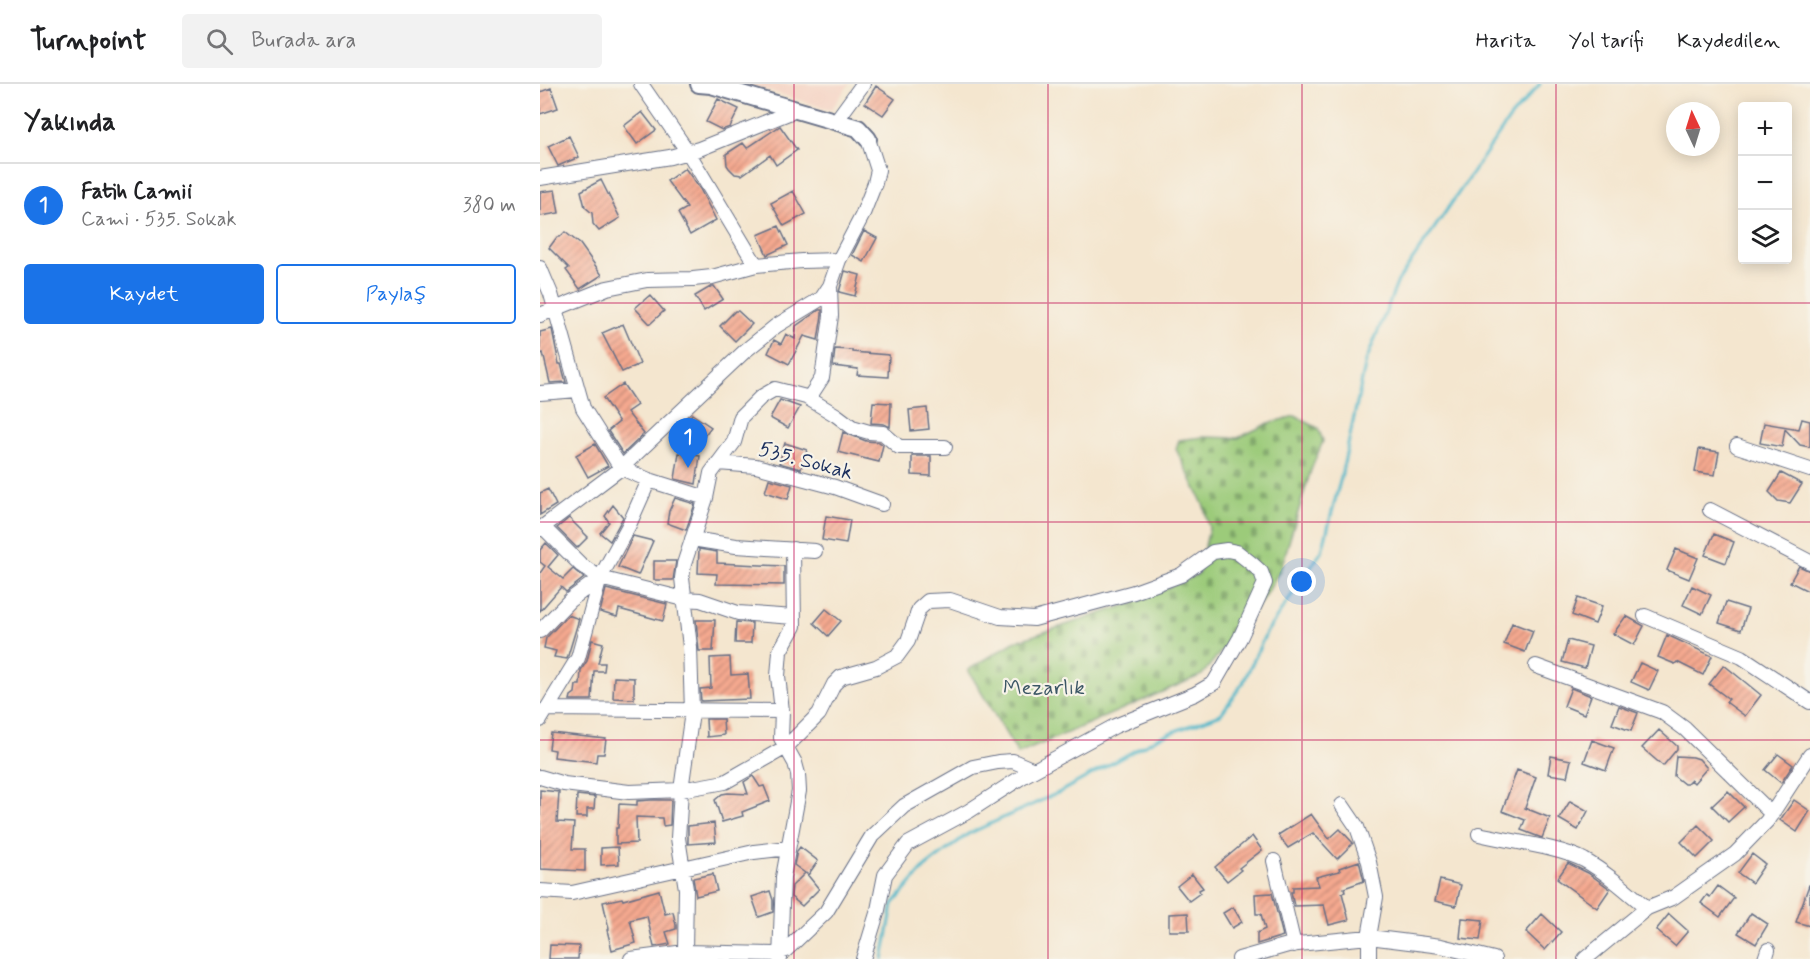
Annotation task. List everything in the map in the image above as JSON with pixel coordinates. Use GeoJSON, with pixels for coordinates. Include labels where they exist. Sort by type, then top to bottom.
{"type":"FeatureCollection","features":[{"type":"Feature","properties":{"kind":"street"},"geometry":{"type":"LineString","coordinates":[[641,84],[688,152],[756,265]]}},
{"type":"Feature","properties":{"kind":"street"},"geometry":{"type":"LineString","coordinates":[[699,84],[858,128],[868,139],[878,170],[875,183],[862,216],[839,260],[830,286],[822,298],[776,326],[745,351],[621,468],[542,528],[580,565],[600,578],[684,599],[700,600],[738,613],[794,617]]}},
{"type":"Feature","properties":{"kind":"street"},"geometry":{"type":"LineString","coordinates":[[836,122],[863,84]]}},
{"type":"Feature","properties":{"kind":"street"},"geometry":{"type":"LineString","coordinates":[[540,178],[670,157],[796,110]]}},
{"type":"Feature","properties":{"kind":"street"},"geometry":{"type":"LineString","coordinates":[[540,315],[608,288],[647,280],[712,277],[756,265],[839,260]]}},
{"type":"Feature","properties":{"kind":"street"},"geometry":{"type":"LineString","coordinates":[[540,267],[556,309],[583,408],[621,468],[649,480],[706,498]]}},
{"type":"Feature","properties":{"kind":"street"},"geometry":{"type":"LineString","coordinates":[[809,398],[822,378],[831,316],[830,286]]}},
{"type":"Feature","properties":{"kind":"street"},"geometry":{"type":"LineString","coordinates":[[682,954],[686,889],[678,838],[681,790],[692,712],[690,647],[682,578],[706,498],[711,473],[734,442],[741,417],[761,397],[775,389],[809,398],[852,427],[884,433],[898,447],[945,447]]}},
{"type":"Feature","properties":{"kind":"street"},"geometry":{"type":"LineString","coordinates":[[540,393],[578,390]]}},
{"type":"Feature","properties":{"kind":"street"},"geometry":{"type":"LineString","coordinates":[[1737,446],[1810,470]]}},
{"type":"Feature","properties":{"kind":"street","name":"535. Sokak"},"geometry":{"type":"LineString","coordinates":[[718,463],[756,466],[835,487],[882,504]]}},
{"type":"Feature","properties":{"kind":"street"},"geometry":{"type":"LineString","coordinates":[[543,715],[578,658],[600,578],[629,525],[649,480]]}},
{"type":"Feature","properties":{"kind":"street"},"geometry":{"type":"LineString","coordinates":[[1710,510],[1810,562]]}},
{"type":"Feature","properties":{"kind":"street"},"geometry":{"type":"LineString","coordinates":[[692,539],[736,546],[815,551]]}},
{"type":"Feature","properties":{"kind":"street"},"geometry":{"type":"LineString","coordinates":[[780,955],[783,876],[799,791],[795,763],[781,738],[782,711],[778,676],[780,651],[794,626],[793,549]]}},
{"type":"Feature","properties":{"kind":"street"},"geometry":{"type":"LineString","coordinates":[[540,777],[564,784],[629,792],[681,790],[725,782],[786,747],[819,714],[834,684],[841,677],[876,667],[897,656],[908,641],[919,609],[928,601],[950,600],[1000,617],[1034,619],[1134,592],[1181,575],[1214,552],[1227,550],[1237,552],[1261,572],[1265,583],[1240,638],[1214,683],[1195,694],[1115,726],[1034,770],[969,811],[908,844],[885,875],[878,910],[863,959]]}},
{"type":"Feature","properties":{"kind":"street"},"geometry":{"type":"LineString","coordinates":[[540,631],[570,600],[600,578]]}},
{"type":"Feature","properties":{"kind":"street"},"geometry":{"type":"LineString","coordinates":[[1645,616],[1742,657],[1810,702]]}},
{"type":"Feature","properties":{"kind":"street"},"geometry":{"type":"LineString","coordinates":[[1536,666],[1662,712],[1685,729],[1772,814]]}},
{"type":"Feature","properties":{"kind":"street"},"geometry":{"type":"LineString","coordinates":[[543,715],[782,711]]}},
{"type":"Feature","properties":{"kind":"street"},"geometry":{"type":"LineString","coordinates":[[1585,959],[1647,908],[1674,897],[1735,854],[1772,814],[1810,754]]}},
{"type":"Feature","properties":{"kind":"street"},"geometry":{"type":"LineString","coordinates":[[631,959],[682,954],[780,955],[826,912],[872,836],[904,806],[974,766],[1013,761],[1034,770]]}},
{"type":"Feature","properties":{"kind":"street"},"geometry":{"type":"LineString","coordinates":[[1342,805],[1357,827],[1369,862],[1376,897],[1369,937],[1369,959]]}},
{"type":"Feature","properties":{"kind":"street"},"geometry":{"type":"LineString","coordinates":[[1479,834],[1583,860],[1622,886],[1647,908]]}},
{"type":"Feature","properties":{"kind":"street"},"geometry":{"type":"LineString","coordinates":[[540,891],[572,893],[754,852],[788,848]]}},
{"type":"Feature","properties":{"kind":"street"},"geometry":{"type":"LineString","coordinates":[[1274,861],[1293,945]]}},
{"type":"Feature","properties":{"kind":"street"},"geometry":{"type":"LineString","coordinates":[[1239,959],[1293,945],[1369,937],[1441,946],[1494,959]]}},
{"type":"Feature","properties":{"kind":"shaded area"},"geometry":{"type":"Polygon","coordinates":[[[747,84],[849,84],[831,110],[747,84]]]}},
{"type":"Feature","properties":{"kind":"green space","name":"Mezarlık"},"geometry":{"type":"Polygon","coordinates":[[[1295,416],[1318,428],[1323,441],[1311,470],[1281,568],[1265,597],[1202,675],[1018,754],[968,670],[1014,642],[1133,603],[1199,574],[1209,528],[1204,506],[1176,449],[1179,440],[1203,437],[1238,438],[1269,423],[1295,416]]]}},
{"type":"Feature","properties":{"kind":"building"},"geometry":{"type":"Polygon","coordinates":[[[876,86],[895,99],[883,115],[865,103],[876,86]]]}},
{"type":"Feature","properties":{"kind":"building"},"geometry":{"type":"Polygon","coordinates":[[[551,88],[558,108],[540,114],[540,92],[551,88]]]}},
{"type":"Feature","properties":{"kind":"building"},"geometry":{"type":"Polygon","coordinates":[[[718,99],[739,109],[730,127],[722,130],[706,122],[718,99]]]}},
{"type":"Feature","properties":{"kind":"building"},"geometry":{"type":"Polygon","coordinates":[[[642,112],[656,130],[637,144],[624,126],[642,112]]]}},
{"type":"Feature","properties":{"kind":"building"},"geometry":{"type":"Polygon","coordinates":[[[780,126],[797,150],[776,165],[770,155],[742,175],[735,174],[729,168],[726,154],[743,143],[747,148],[780,126]]]}},
{"type":"Feature","properties":{"kind":"building"},"geometry":{"type":"Polygon","coordinates":[[[569,136],[579,157],[558,166],[548,146],[569,136]]]}},
{"type":"Feature","properties":{"kind":"building"},"geometry":{"type":"Polygon","coordinates":[[[685,168],[700,189],[716,220],[690,235],[678,213],[687,208],[667,181],[685,168]]]}},
{"type":"Feature","properties":{"kind":"building"},"geometry":{"type":"Polygon","coordinates":[[[601,180],[620,218],[599,231],[593,224],[592,213],[585,207],[581,191],[601,180]]]}},
{"type":"Feature","properties":{"kind":"building"},"geometry":{"type":"Polygon","coordinates":[[[555,190],[559,213],[540,216],[540,192],[555,190]]]}},
{"type":"Feature","properties":{"kind":"building"},"geometry":{"type":"Polygon","coordinates":[[[793,191],[806,214],[784,226],[771,203],[793,191]]]}},
{"type":"Feature","properties":{"kind":"building"},"geometry":{"type":"Polygon","coordinates":[[[779,226],[788,245],[767,255],[758,235],[779,226]]]}},
{"type":"Feature","properties":{"kind":"building"},"geometry":{"type":"Polygon","coordinates":[[[864,231],[877,238],[864,262],[852,255],[864,231]]]}},
{"type":"Feature","properties":{"kind":"building"},"geometry":{"type":"Polygon","coordinates":[[[565,232],[580,244],[602,275],[580,289],[566,270],[569,268],[549,248],[557,237],[565,232]]]}},
{"type":"Feature","properties":{"kind":"building"},"geometry":{"type":"Polygon","coordinates":[[[845,271],[860,275],[855,296],[839,292],[845,271]]]}},
{"type":"Feature","properties":{"kind":"building"},"geometry":{"type":"Polygon","coordinates":[[[712,286],[723,299],[704,311],[695,296],[712,286]]]}},
{"type":"Feature","properties":{"kind":"building"},"geometry":{"type":"Polygon","coordinates":[[[650,295],[664,311],[650,324],[635,308],[650,295]]]}},
{"type":"Feature","properties":{"kind":"building"},"geometry":{"type":"Polygon","coordinates":[[[822,310],[822,315],[818,340],[804,336],[789,364],[768,353],[774,340],[781,344],[786,334],[795,339],[796,326],[822,310]]]}},
{"type":"Feature","properties":{"kind":"building"},"geometry":{"type":"Polygon","coordinates":[[[735,311],[738,311],[752,324],[735,341],[720,326],[735,311]]]}},
{"type":"Feature","properties":{"kind":"building"},"geometry":{"type":"Polygon","coordinates":[[[623,324],[640,364],[622,372],[602,333],[623,324]]]}},
{"type":"Feature","properties":{"kind":"building"},"geometry":{"type":"Polygon","coordinates":[[[552,329],[559,364],[561,364],[566,382],[550,383],[543,353],[540,354],[540,332],[552,329]]]}},
{"type":"Feature","properties":{"kind":"building"},"geometry":{"type":"Polygon","coordinates":[[[835,349],[889,355],[888,377],[857,375],[858,369],[833,366],[835,349]]]}},
{"type":"Feature","properties":{"kind":"building"},"geometry":{"type":"Polygon","coordinates":[[[623,384],[637,405],[627,412],[644,434],[623,454],[608,431],[619,422],[603,398],[623,384]]]}},
{"type":"Feature","properties":{"kind":"building"},"geometry":{"type":"Polygon","coordinates":[[[780,400],[800,407],[788,428],[770,418],[780,400]]]}},
{"type":"Feature","properties":{"kind":"building"},"geometry":{"type":"Polygon","coordinates":[[[873,402],[891,403],[890,427],[871,423],[873,402]]]}},
{"type":"Feature","properties":{"kind":"building"},"geometry":{"type":"Polygon","coordinates":[[[927,408],[929,429],[911,431],[909,410],[927,408]]]}},
{"type":"Feature","properties":{"kind":"building"},"geometry":{"type":"Polygon","coordinates":[[[692,414],[711,427],[698,444],[680,431],[692,414]]]}},
{"type":"Feature","properties":{"kind":"building"},"geometry":{"type":"Polygon","coordinates":[[[1802,419],[1810,421],[1810,447],[1800,445],[1785,429],[1782,447],[1760,443],[1764,423],[1799,429],[1802,419]]]}},
{"type":"Feature","properties":{"kind":"building"},"geometry":{"type":"Polygon","coordinates":[[[843,432],[883,445],[879,462],[838,452],[843,432]]]}},
{"type":"Feature","properties":{"kind":"building"},"geometry":{"type":"Polygon","coordinates":[[[785,443],[807,450],[801,469],[779,463],[785,443]]]}},
{"type":"Feature","properties":{"kind":"building"},"geometry":{"type":"Polygon","coordinates":[[[595,444],[608,466],[588,477],[576,455],[595,444]]]}},
{"type":"Feature","properties":{"kind":"building"},"geometry":{"type":"Polygon","coordinates":[[[1699,449],[1719,452],[1715,475],[1695,472],[1699,449]]]}},
{"type":"Feature","properties":{"kind":"building"},"geometry":{"type":"Polygon","coordinates":[[[679,453],[700,456],[696,484],[675,479],[679,453]]]}},
{"type":"Feature","properties":{"kind":"building"},"geometry":{"type":"Polygon","coordinates":[[[912,456],[931,456],[931,476],[912,475],[912,456]]]}},
{"type":"Feature","properties":{"kind":"building"},"geometry":{"type":"Polygon","coordinates":[[[1781,473],[1802,484],[1790,503],[1778,501],[1769,492],[1781,473]]]}},
{"type":"Feature","properties":{"kind":"building"},"geometry":{"type":"Polygon","coordinates":[[[769,479],[792,485],[788,499],[765,492],[769,479]]]}},
{"type":"Feature","properties":{"kind":"building"},"geometry":{"type":"Polygon","coordinates":[[[548,489],[556,505],[540,515],[540,493],[548,489]]]}},
{"type":"Feature","properties":{"kind":"building"},"geometry":{"type":"Polygon","coordinates":[[[675,498],[695,504],[686,530],[667,523],[675,498]]]}},
{"type":"Feature","properties":{"kind":"building"},"geometry":{"type":"Polygon","coordinates":[[[613,505],[623,517],[610,541],[600,533],[609,522],[605,516],[613,505]]]}},
{"type":"Feature","properties":{"kind":"building"},"geometry":{"type":"Polygon","coordinates":[[[826,516],[850,520],[846,544],[822,540],[826,516]]]}},
{"type":"Feature","properties":{"kind":"building"},"geometry":{"type":"Polygon","coordinates":[[[569,518],[588,537],[577,548],[557,528],[569,518]]]}},
{"type":"Feature","properties":{"kind":"building"},"geometry":{"type":"Polygon","coordinates":[[[1714,534],[1734,542],[1726,563],[1705,555],[1714,534]]]}},
{"type":"Feature","properties":{"kind":"building"},"geometry":{"type":"Polygon","coordinates":[[[633,536],[653,541],[638,575],[618,567],[633,536]]]}},
{"type":"Feature","properties":{"kind":"building"},"geometry":{"type":"Polygon","coordinates":[[[546,543],[558,555],[548,567],[563,579],[573,569],[584,578],[566,592],[561,587],[540,611],[540,573],[545,566],[540,562],[540,550],[546,543]]]}},
{"type":"Feature","properties":{"kind":"building"},"geometry":{"type":"Polygon","coordinates":[[[699,549],[717,552],[717,563],[784,566],[784,585],[716,584],[717,574],[698,573],[699,549]]]}},
{"type":"Feature","properties":{"kind":"building"},"geometry":{"type":"Polygon","coordinates":[[[1676,549],[1698,558],[1689,579],[1667,570],[1676,549]]]}},
{"type":"Feature","properties":{"kind":"building"},"geometry":{"type":"Polygon","coordinates":[[[654,561],[676,561],[673,580],[654,580],[654,561]]]}},
{"type":"Feature","properties":{"kind":"building"},"geometry":{"type":"Polygon","coordinates":[[[1799,566],[1810,571],[1810,592],[1790,582],[1799,566]]]}},
{"type":"Feature","properties":{"kind":"building"},"geometry":{"type":"Polygon","coordinates":[[[1692,586],[1711,595],[1702,614],[1683,605],[1692,586]]]}},
{"type":"Feature","properties":{"kind":"building"},"geometry":{"type":"Polygon","coordinates":[[[606,589],[667,604],[663,621],[619,609],[617,617],[600,612],[606,589]]]}},
{"type":"Feature","properties":{"kind":"building"},"geometry":{"type":"Polygon","coordinates":[[[1578,598],[1602,606],[1595,624],[1572,615],[1578,598]]]}},
{"type":"Feature","properties":{"kind":"building"},"geometry":{"type":"Polygon","coordinates":[[[1726,602],[1748,609],[1741,630],[1719,623],[1726,602]]]}},
{"type":"Feature","properties":{"kind":"building"},"geometry":{"type":"Polygon","coordinates":[[[826,609],[841,621],[828,636],[814,623],[826,609]]]}},
{"type":"Feature","properties":{"kind":"building"},"geometry":{"type":"Polygon","coordinates":[[[568,615],[579,619],[567,659],[554,657],[556,651],[544,648],[546,638],[568,615]]]}},
{"type":"Feature","properties":{"kind":"building"},"geometry":{"type":"Polygon","coordinates":[[[1626,616],[1644,626],[1634,645],[1613,634],[1626,616]]]}},
{"type":"Feature","properties":{"kind":"building"},"geometry":{"type":"Polygon","coordinates":[[[696,620],[715,620],[713,651],[699,651],[696,620]]]}},
{"type":"Feature","properties":{"kind":"building"},"geometry":{"type":"Polygon","coordinates":[[[736,622],[752,623],[751,643],[735,643],[736,622]]]}},
{"type":"Feature","properties":{"kind":"building"},"geometry":{"type":"Polygon","coordinates":[[[1512,623],[1533,631],[1525,652],[1504,644],[1512,623]]]}},
{"type":"Feature","properties":{"kind":"building"},"geometry":{"type":"Polygon","coordinates":[[[1667,635],[1712,656],[1703,675],[1677,662],[1675,664],[1658,657],[1667,635]]]}},
{"type":"Feature","properties":{"kind":"building"},"geometry":{"type":"Polygon","coordinates":[[[592,640],[603,643],[598,663],[605,663],[604,671],[594,671],[592,700],[570,700],[575,693],[576,685],[580,685],[581,670],[587,661],[592,640]]]}},
{"type":"Feature","properties":{"kind":"building"},"geometry":{"type":"Polygon","coordinates":[[[1568,640],[1591,646],[1585,668],[1562,662],[1568,640]]]}},
{"type":"Feature","properties":{"kind":"building"},"geometry":{"type":"Polygon","coordinates":[[[730,657],[731,675],[748,674],[750,699],[701,701],[700,689],[711,688],[710,658],[730,657]]]}},
{"type":"Feature","properties":{"kind":"building"},"geometry":{"type":"Polygon","coordinates":[[[1640,663],[1658,671],[1649,690],[1631,682],[1640,663]]]}},
{"type":"Feature","properties":{"kind":"building"},"geometry":{"type":"Polygon","coordinates":[[[1724,665],[1761,695],[1745,716],[1726,702],[1729,699],[1709,684],[1724,665]]]}},
{"type":"Feature","properties":{"kind":"building"},"geometry":{"type":"Polygon","coordinates":[[[614,677],[634,678],[634,699],[613,698],[614,677]]]}},
{"type":"Feature","properties":{"kind":"building"},"geometry":{"type":"Polygon","coordinates":[[[1571,688],[1591,696],[1584,714],[1564,706],[1571,688]]]}},
{"type":"Feature","properties":{"kind":"building"},"geometry":{"type":"Polygon","coordinates":[[[1619,706],[1638,713],[1631,731],[1612,724],[1619,706]]]}},
{"type":"Feature","properties":{"kind":"building"},"geometry":{"type":"Polygon","coordinates":[[[706,719],[723,719],[724,735],[707,737],[706,719]]]}},
{"type":"Feature","properties":{"kind":"building"},"geometry":{"type":"Polygon","coordinates":[[[1659,730],[1677,746],[1663,766],[1642,748],[1659,730]]]}},
{"type":"Feature","properties":{"kind":"building"},"geometry":{"type":"Polygon","coordinates":[[[551,733],[606,739],[604,754],[597,754],[596,762],[554,757],[555,750],[549,749],[551,733]]]}},
{"type":"Feature","properties":{"kind":"building"},"geometry":{"type":"Polygon","coordinates":[[[1592,740],[1614,748],[1606,770],[1584,762],[1592,740]]]}},
{"type":"Feature","properties":{"kind":"building"},"geometry":{"type":"Polygon","coordinates":[[[1778,754],[1793,765],[1781,783],[1765,770],[1778,754]]]}},
{"type":"Feature","properties":{"kind":"building"},"geometry":{"type":"Polygon","coordinates":[[[1551,756],[1571,760],[1567,777],[1548,774],[1551,756]]]}},
{"type":"Feature","properties":{"kind":"building"},"geometry":{"type":"Polygon","coordinates":[[[1676,756],[1699,759],[1707,768],[1694,783],[1691,780],[1684,784],[1674,776],[1676,756]]]}},
{"type":"Feature","properties":{"kind":"building"},"geometry":{"type":"Polygon","coordinates":[[[1517,770],[1536,777],[1525,808],[1550,818],[1542,838],[1521,830],[1525,820],[1502,811],[1517,770]]]}},
{"type":"Feature","properties":{"kind":"building"},"geometry":{"type":"Polygon","coordinates":[[[753,776],[760,787],[764,786],[770,801],[742,812],[743,816],[722,822],[715,800],[722,794],[748,794],[744,782],[753,776]]]}},
{"type":"Feature","properties":{"kind":"building"},"geometry":{"type":"Polygon","coordinates":[[[540,790],[559,792],[557,822],[574,823],[572,849],[585,849],[585,871],[540,869],[540,790]]]}},
{"type":"Feature","properties":{"kind":"building"},"geometry":{"type":"Polygon","coordinates":[[[1728,791],[1744,807],[1728,822],[1712,806],[1728,791]]]}},
{"type":"Feature","properties":{"kind":"building"},"geometry":{"type":"Polygon","coordinates":[[[577,795],[595,797],[594,809],[587,809],[587,817],[576,817],[577,795]]]}},
{"type":"Feature","properties":{"kind":"building"},"geometry":{"type":"Polygon","coordinates":[[[671,800],[670,825],[663,826],[662,818],[636,817],[637,843],[616,844],[619,804],[637,805],[637,801],[671,800]]]}},
{"type":"Feature","properties":{"kind":"building"},"geometry":{"type":"Polygon","coordinates":[[[1794,800],[1810,811],[1797,832],[1780,820],[1794,800]]]}},
{"type":"Feature","properties":{"kind":"building"},"geometry":{"type":"Polygon","coordinates":[[[1570,801],[1588,811],[1578,830],[1559,819],[1570,801]]]}},
{"type":"Feature","properties":{"kind":"building"},"geometry":{"type":"Polygon","coordinates":[[[1311,814],[1329,839],[1340,829],[1353,843],[1337,859],[1313,833],[1288,848],[1278,835],[1311,814]]]}},
{"type":"Feature","properties":{"kind":"building"},"geometry":{"type":"Polygon","coordinates":[[[714,823],[716,842],[688,844],[688,826],[714,823]]]}},
{"type":"Feature","properties":{"kind":"building"},"geometry":{"type":"Polygon","coordinates":[[[1698,825],[1714,841],[1697,858],[1681,842],[1698,825]]]}},
{"type":"Feature","properties":{"kind":"building"},"geometry":{"type":"Polygon","coordinates":[[[1252,836],[1262,850],[1227,881],[1215,867],[1252,836]]]}},
{"type":"Feature","properties":{"kind":"building"},"geometry":{"type":"Polygon","coordinates":[[[618,847],[619,864],[601,865],[601,848],[618,847]]]}},
{"type":"Feature","properties":{"kind":"building"},"geometry":{"type":"Polygon","coordinates":[[[800,847],[818,861],[808,875],[806,873],[819,889],[802,906],[791,897],[792,886],[805,873],[794,865],[800,847]]]}},
{"type":"Feature","properties":{"kind":"building"},"geometry":{"type":"Polygon","coordinates":[[[1752,854],[1765,864],[1752,883],[1738,873],[1752,854]]]}},
{"type":"Feature","properties":{"kind":"building"},"geometry":{"type":"Polygon","coordinates":[[[1359,861],[1364,881],[1344,888],[1345,892],[1342,893],[1349,920],[1329,925],[1324,905],[1294,906],[1291,892],[1293,892],[1293,887],[1319,886],[1316,877],[1340,871],[1339,868],[1359,861]]]}},
{"type":"Feature","properties":{"kind":"building"},"geometry":{"type":"Polygon","coordinates":[[[1568,863],[1588,873],[1610,889],[1597,908],[1557,879],[1568,863]]]}},
{"type":"Feature","properties":{"kind":"building"},"geometry":{"type":"Polygon","coordinates":[[[713,874],[717,891],[696,896],[693,878],[713,874]]]}},
{"type":"Feature","properties":{"kind":"building"},"geometry":{"type":"Polygon","coordinates":[[[1192,874],[1203,888],[1189,901],[1177,886],[1192,874]]]}},
{"type":"Feature","properties":{"kind":"building"},"geometry":{"type":"Polygon","coordinates":[[[1440,880],[1461,885],[1456,906],[1435,901],[1440,880]]]}},
{"type":"Feature","properties":{"kind":"building"},"geometry":{"type":"Polygon","coordinates":[[[1810,885],[1810,926],[1796,922],[1810,885]]]}},
{"type":"Feature","properties":{"kind":"building"},"geometry":{"type":"Polygon","coordinates":[[[1718,886],[1734,898],[1720,917],[1701,903],[1707,895],[1710,897],[1718,886]]]}},
{"type":"Feature","properties":{"kind":"building"},"geometry":{"type":"Polygon","coordinates":[[[659,890],[665,914],[673,912],[676,925],[676,929],[666,932],[670,944],[654,947],[647,916],[630,920],[636,943],[612,950],[603,902],[622,898],[623,900],[659,890]]]}},
{"type":"Feature","properties":{"kind":"building"},"geometry":{"type":"Polygon","coordinates":[[[770,891],[773,912],[759,917],[752,897],[770,891]]]}},
{"type":"Feature","properties":{"kind":"building"},"geometry":{"type":"Polygon","coordinates":[[[1272,893],[1283,936],[1257,944],[1257,933],[1265,929],[1261,914],[1256,914],[1255,894],[1272,893]]]}},
{"type":"Feature","properties":{"kind":"building"},"geometry":{"type":"Polygon","coordinates":[[[1233,907],[1242,922],[1232,928],[1223,913],[1233,907]]]}},
{"type":"Feature","properties":{"kind":"building"},"geometry":{"type":"Polygon","coordinates":[[[1188,913],[1189,931],[1169,931],[1169,914],[1188,913]]]}},
{"type":"Feature","properties":{"kind":"building"},"geometry":{"type":"Polygon","coordinates":[[[1751,913],[1768,924],[1756,944],[1738,933],[1751,913]]]}},
{"type":"Feature","properties":{"kind":"building"},"geometry":{"type":"Polygon","coordinates":[[[1542,914],[1561,932],[1545,950],[1526,932],[1542,914]]]}},
{"type":"Feature","properties":{"kind":"building"},"geometry":{"type":"Polygon","coordinates":[[[1669,914],[1688,931],[1675,946],[1656,930],[1669,914]]]}},
{"type":"Feature","properties":{"kind":"building"},"geometry":{"type":"Polygon","coordinates":[[[1462,918],[1483,920],[1480,940],[1460,938],[1462,918]]]}},
{"type":"Feature","properties":{"kind":"building"},"geometry":{"type":"Polygon","coordinates":[[[550,945],[579,946],[578,959],[549,959],[550,945]]]}},
{"type":"Feature","properties":{"kind":"waterway"},"geometry":{"type":"LineString","coordinates":[[883,959],[893,904],[925,867],[968,834],[1060,792],[1159,737],[1221,714],[1243,683],[1266,633],[1322,551],[1342,473],[1366,361],[1398,281],[1510,118],[1540,84]]}},
{"type":"Feature","properties":{"kind":"place","name":"Fatih Camii"},"geometry":{"type":"Point","coordinates":[688,468]}}]}
